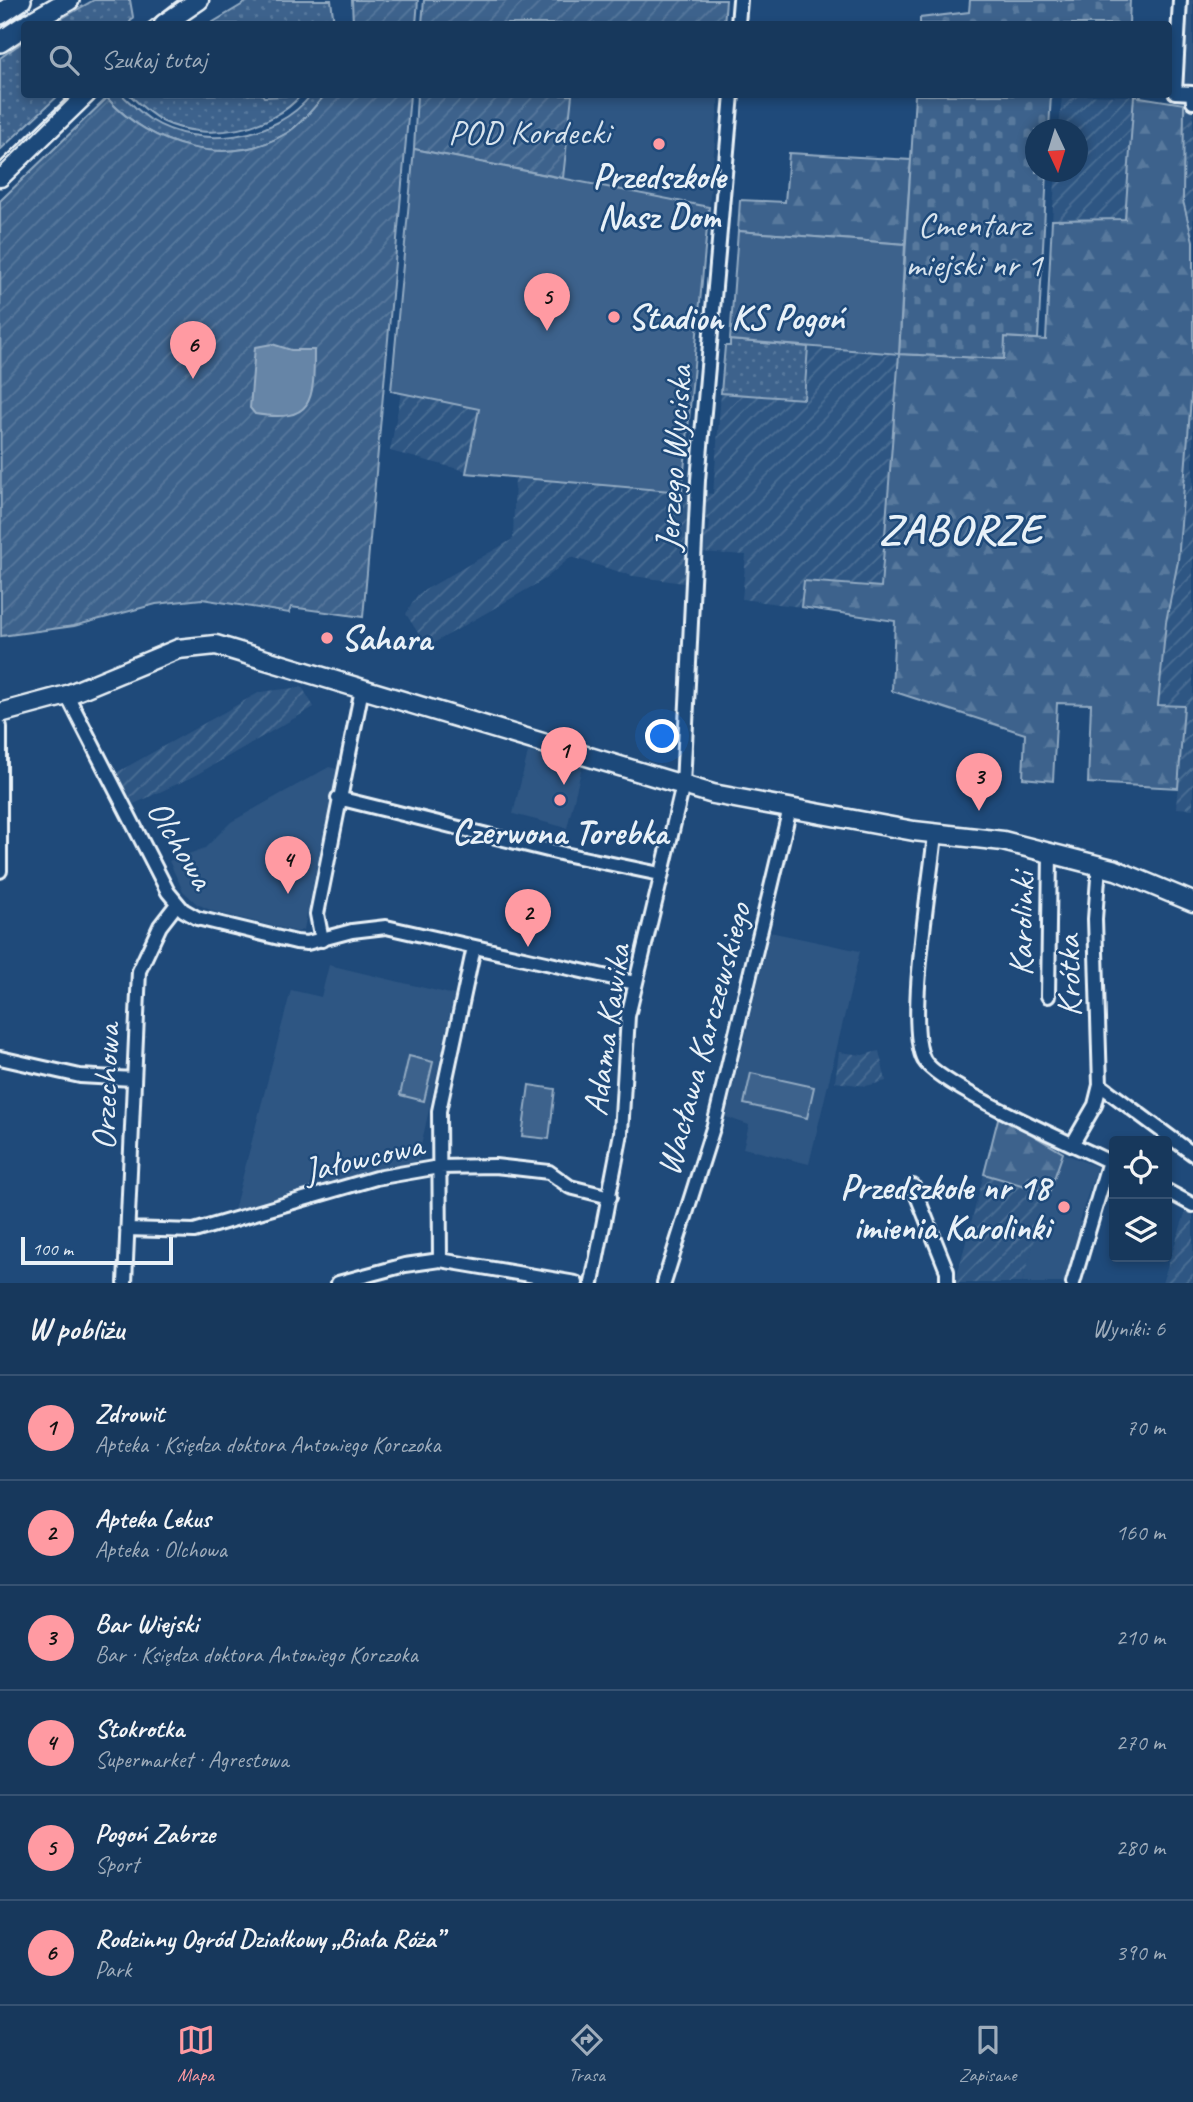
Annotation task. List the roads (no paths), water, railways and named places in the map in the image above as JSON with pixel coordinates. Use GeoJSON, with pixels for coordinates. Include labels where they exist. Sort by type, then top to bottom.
{"type":"FeatureCollection","features":[{"type":"Feature","properties":{"kind":"main road"},"geometry":{"type":"LineString","coordinates":[[0,14],[22,0]]}},
{"type":"Feature","properties":{"kind":"main road"},"geometry":{"type":"LineString","coordinates":[[33,21],[69,0]]}},
{"type":"Feature","properties":{"kind":"main road"},"geometry":{"type":"LineString","coordinates":[[0,42],[21,28]]}},
{"type":"Feature","properties":{"kind":"street"},"geometry":{"type":"LineString","coordinates":[[168,21],[199,0]]}},
{"type":"Feature","properties":{"kind":"street"},"geometry":{"type":"LineString","coordinates":[[738,21],[740,0]]}},
{"type":"Feature","properties":{"kind":"street"},"geometry":{"type":"LineString","coordinates":[[1180,0],[1172,92],[1192,93],[1193,102]]}},
{"type":"Feature","properties":{"kind":"street"},"geometry":{"type":"LineString","coordinates":[[0,177],[82,98]]}},
{"type":"Feature","properties":{"kind":"street","name":"Jerzego Wyciska"},"geometry":{"type":"LineString","coordinates":[[683,785],[699,470],[732,98]]}},
{"type":"Feature","properties":{"kind":"street"},"geometry":{"type":"LineString","coordinates":[[0,713],[66,695],[157,657],[200,645],[234,649],[683,785],[790,808],[935,834],[987,838],[1099,865],[1193,902]]}},
{"type":"Feature","properties":{"kind":"street"},"geometry":{"type":"LineString","coordinates":[[322,940],[317,914],[338,798],[362,689]]}},
{"type":"Feature","properties":{"kind":"street","name":"Olchowa"},"geometry":{"type":"LineString","coordinates":[[66,695],[177,904],[197,918],[296,942],[322,940],[352,931],[386,927],[635,983]]}},
{"type":"Feature","properties":{"kind":"street"},"geometry":{"type":"LineString","coordinates":[[0,726],[0,870]]}},
{"type":"Feature","properties":{"kind":"street","name":"Adama Kawika"},"geometry":{"type":"LineString","coordinates":[[592,1283],[621,1133],[626,1036],[635,983],[683,785]]}},
{"type":"Feature","properties":{"kind":"street"},"geometry":{"type":"LineString","coordinates":[[338,798],[564,854],[660,874]]}},
{"type":"Feature","properties":{"kind":"street","name":"Wacława Karczewskiego"},"geometry":{"type":"LineString","coordinates":[[664,1283],[716,1117],[790,808]]}},
{"type":"Feature","properties":{"kind":"street"},"geometry":{"type":"LineString","coordinates":[[935,834],[915,1019],[924,1059],[946,1082],[1109,1162]]}},
{"type":"Feature","properties":{"kind":"street","name":"Karolinki"},"geometry":{"type":"LineString","coordinates":[[1048,996],[1050,853]]}},
{"type":"Feature","properties":{"kind":"street","name":"Krótka"},"geometry":{"type":"LineString","coordinates":[[1073,1143],[1095,1105],[1100,1085],[1095,919],[1099,865]]}},
{"type":"Feature","properties":{"kind":"street","name":"Orzechowa"},"geometry":{"type":"LineString","coordinates":[[125,1283],[139,971],[160,926],[177,904]]}},
{"type":"Feature","properties":{"kind":"street"},"geometry":{"type":"LineString","coordinates":[[440,1260],[439,1111],[474,947]]}},
{"type":"Feature","properties":{"kind":"street"},"geometry":{"type":"LineString","coordinates":[[0,1058],[80,1076],[133,1079]]}},
{"type":"Feature","properties":{"kind":"street"},"geometry":{"type":"LineString","coordinates":[[1100,1085],[1193,1154]]}},
{"type":"Feature","properties":{"kind":"street","name":"Jałowcowa"},"geometry":{"type":"LineString","coordinates":[[127,1229],[194,1231],[376,1178],[439,1167],[495,1166],[549,1172],[570,1187],[610,1197]]}},
{"type":"Feature","properties":{"kind":"street"},"geometry":{"type":"LineString","coordinates":[[1073,1283],[1109,1169]]}},
{"type":"Feature","properties":{"kind":"street"},"geometry":{"type":"LineString","coordinates":[[913,1186],[947,1271],[947,1283]]}},
{"type":"Feature","properties":{"kind":"street"},"geometry":{"type":"LineString","coordinates":[[1172,1194],[1193,1205]]}},
{"type":"Feature","properties":{"kind":"street"},"geometry":{"type":"LineString","coordinates":[[338,1283],[405,1265],[440,1260],[576,1283]]}},
{"type":"Feature","properties":{"kind":"tram line"},"geometry":{"type":"LineString","coordinates":[[151,21],[178,0]]}},
{"type":"Feature","properties":{"kind":"tram line"},"geometry":{"type":"LineString","coordinates":[[0,167],[70,98]]}},
{"type":"Feature","properties":{"kind":"place","name":"Przedszkole Nasz Dom"},"geometry":{"type":"Point","coordinates":[659,144]}},
{"type":"Feature","properties":{"kind":"place","name":"Stadion KS Pogoń"},"geometry":{"type":"Point","coordinates":[614,317]}},
{"type":"Feature","properties":{"kind":"place","name":"Pogoń Zabrze"},"geometry":{"type":"Point","coordinates":[547,331]}},
{"type":"Feature","properties":{"kind":"place","name":"Rodzinny Ogród Działkowy „Biała Róża”"},"geometry":{"type":"Point","coordinates":[193,379]}},
{"type":"Feature","properties":{"kind":"place","name":"Sahara"},"geometry":{"type":"Point","coordinates":[327,638]}},
{"type":"Feature","properties":{"kind":"place","name":"Zdrowit"},"geometry":{"type":"Point","coordinates":[564,785]}},
{"type":"Feature","properties":{"kind":"place","name":"Czerwona Torebka"},"geometry":{"type":"Point","coordinates":[560,800]}},
{"type":"Feature","properties":{"kind":"place","name":"Bar Wiejski"},"geometry":{"type":"Point","coordinates":[979,811]}},
{"type":"Feature","properties":{"kind":"place","name":"Stokrotka"},"geometry":{"type":"Point","coordinates":[288,894]}},
{"type":"Feature","properties":{"kind":"place","name":"Apteka Lekus"},"geometry":{"type":"Point","coordinates":[528,947]}},
{"type":"Feature","properties":{"kind":"place","name":"Przedszkole nr 18 imienia Karolinki"},"geometry":{"type":"Point","coordinates":[1064,1207]}},
{"type":"Feature","properties":{"kind":"district","name":"ZABORZE"},"geometry":{"type":"Point","coordinates":[961,528]}},
{"type":"Feature","properties":{"kind":"park label","name":"POD Kordecki"},"geometry":{"type":"Point","coordinates":[529,132]}},
{"type":"Feature","properties":{"kind":"park label","name":"Cmentarz miejski nr 1"},"geometry":{"type":"Point","coordinates":[974,244]}}]}
